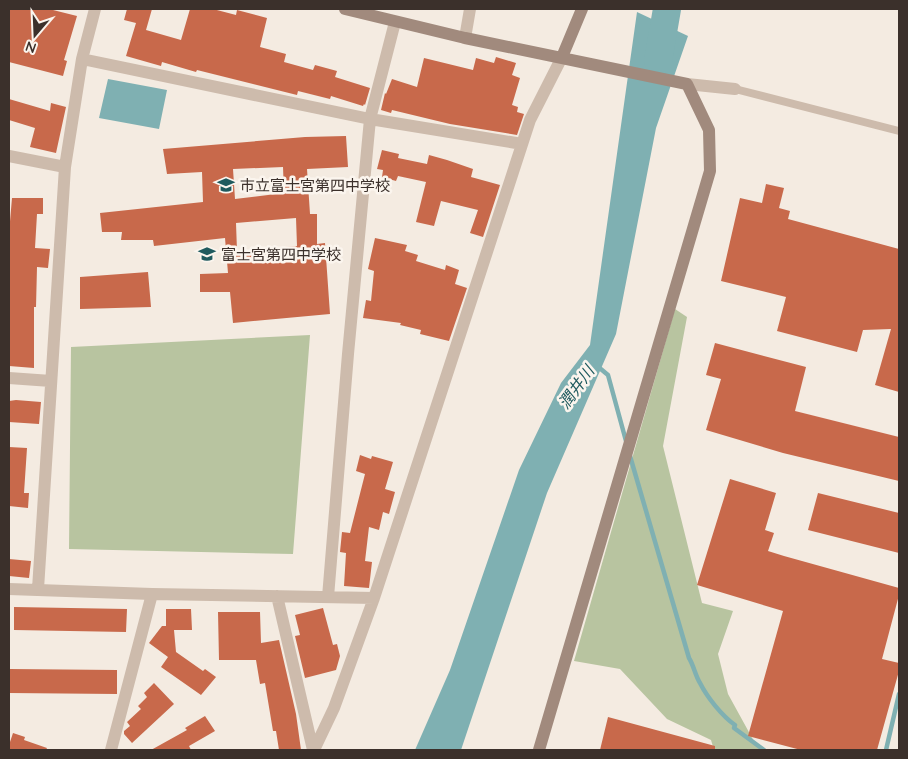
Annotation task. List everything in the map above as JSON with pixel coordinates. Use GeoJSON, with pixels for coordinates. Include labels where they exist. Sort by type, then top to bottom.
{"type":"FeatureCollection","features":[{"type":"Feature","properties":{"kind":"street"},"geometry":{"type":"LineString","coordinates":[[38,589],[65,168],[82,59],[94,9]]}},
{"type":"Feature","properties":{"kind":"street"},"geometry":{"type":"LineString","coordinates":[[345,9],[372,12],[395,22],[687,84],[735,89]]}},
{"type":"Feature","properties":{"kind":"street"},"geometry":{"type":"LineString","coordinates":[[465,38],[470,9]]}},
{"type":"Feature","properties":{"kind":"street"},"geometry":{"type":"LineString","coordinates":[[314,750],[334,708],[374,598],[530,120],[562,57],[582,9]]}},
{"type":"Feature","properties":{"kind":"street"},"geometry":{"type":"LineString","coordinates":[[328,597],[370,119],[395,22]]}},
{"type":"Feature","properties":{"kind":"street"},"geometry":{"type":"LineString","coordinates":[[82,59],[370,119],[522,144]]}},
{"type":"Feature","properties":{"kind":"street"},"geometry":{"type":"LineString","coordinates":[[539,750],[710,171],[709,130],[687,84]]}},
{"type":"Feature","properties":{"kind":"street"},"geometry":{"type":"LineString","coordinates":[[9,156],[65,168]]}},
{"type":"Feature","properties":{"kind":"street"},"geometry":{"type":"LineString","coordinates":[[9,378],[51,382]]}},
{"type":"Feature","properties":{"kind":"street"},"geometry":{"type":"LineString","coordinates":[[9,589],[374,598]]}},
{"type":"Feature","properties":{"kind":"street"},"geometry":{"type":"LineString","coordinates":[[111,750],[152,594]]}},
{"type":"Feature","properties":{"kind":"street"},"geometry":{"type":"LineString","coordinates":[[277,596],[314,750]]}},
{"type":"Feature","properties":{"kind":"lane"},"geometry":{"type":"LineString","coordinates":[[735,89],[899,131]]}},
{"type":"Feature","properties":{"kind":"green space"},"geometry":{"type":"Polygon","coordinates":[[[675,309],[687,317],[663,446],[702,603],[733,611],[718,654],[728,694],[756,745],[763,750],[714,750],[711,740],[667,719],[620,669],[574,661],[675,309]]]}},
{"type":"Feature","properties":{"kind":"green space"},"geometry":{"type":"Polygon","coordinates":[[[310,335],[293,554],[69,549],[71,347],[310,335]]]}},
{"type":"Feature","properties":{"kind":"water"},"geometry":{"type":"Polygon","coordinates":[[[637,12],[688,36],[656,128],[616,334],[547,493],[461,750],[415,750],[450,670],[519,470],[561,383],[590,345],[637,12]]]}},
{"type":"Feature","properties":{"kind":"water"},"geometry":{"type":"Polygon","coordinates":[[[108,79],[167,90],[159,129],[99,118],[108,79]]]}},
{"type":"Feature","properties":{"kind":"building"},"geometry":{"type":"Polygon","coordinates":[[[9,9],[49,9],[77,16],[64,60],[67,61],[63,76],[9,62],[9,9]]]}},
{"type":"Feature","properties":{"kind":"building"},"geometry":{"type":"Polygon","coordinates":[[[127,9],[152,9],[146,30],[181,40],[190,9],[213,9],[236,15],[237,10],[267,18],[260,47],[286,54],[284,62],[313,70],[315,65],[337,71],[335,77],[370,88],[365,105],[331,96],[330,99],[298,91],[297,95],[197,70],[196,72],[162,62],[161,66],[126,56],[136,23],[124,20],[127,9]]]}},
{"type":"Feature","properties":{"kind":"building"},"geometry":{"type":"Polygon","coordinates":[[[496,57],[516,63],[512,75],[520,78],[512,105],[518,107],[517,112],[524,114],[517,135],[450,124],[392,110],[391,113],[381,110],[385,93],[392,79],[417,87],[424,58],[473,70],[476,58],[494,63],[496,57]]]}},
{"type":"Feature","properties":{"kind":"building"},"geometry":{"type":"Polygon","coordinates":[[[9,99],[50,111],[51,103],[66,107],[56,153],[30,147],[35,128],[9,120],[9,99]]]}},
{"type":"Feature","properties":{"kind":"building"},"geometry":{"type":"Polygon","coordinates":[[[346,136],[348,167],[307,169],[310,214],[317,214],[317,244],[325,243],[330,314],[233,323],[230,292],[200,292],[200,274],[228,273],[225,238],[154,246],[153,240],[121,240],[122,232],[102,232],[100,213],[203,202],[202,172],[167,174],[163,149],[305,137],[346,136]],[[283,167],[233,169],[235,199],[284,193],[283,167]],[[296,218],[236,223],[237,251],[297,246],[296,218]]]}},
{"type":"Feature","properties":{"kind":"building"},"geometry":{"type":"Polygon","coordinates":[[[382,150],[399,154],[398,158],[427,164],[429,155],[447,160],[473,169],[471,177],[500,185],[483,237],[470,233],[478,210],[441,201],[434,226],[416,222],[426,182],[398,176],[396,181],[382,177],[383,170],[377,169],[382,150]]]}},
{"type":"Feature","properties":{"kind":"building"},"geometry":{"type":"Polygon","coordinates":[[[766,184],[784,188],[779,208],[790,211],[788,219],[899,249],[899,392],[875,385],[891,329],[863,330],[857,352],[777,331],[786,297],[721,281],[740,198],[762,203],[766,184]]]}},
{"type":"Feature","properties":{"kind":"building"},"geometry":{"type":"Polygon","coordinates":[[[12,198],[43,198],[43,214],[37,214],[35,248],[50,249],[48,268],[37,267],[36,307],[34,307],[34,368],[9,366],[9,233],[12,198]]]}},
{"type":"Feature","properties":{"kind":"building"},"geometry":{"type":"Polygon","coordinates":[[[375,238],[407,245],[405,251],[418,255],[416,261],[445,270],[446,265],[459,270],[455,284],[467,288],[449,341],[420,334],[421,330],[400,325],[401,323],[363,318],[366,300],[371,301],[374,271],[368,269],[375,238]]]}},
{"type":"Feature","properties":{"kind":"building"},"geometry":{"type":"Polygon","coordinates":[[[148,272],[151,307],[80,309],[80,277],[148,272]]]}},
{"type":"Feature","properties":{"kind":"building"},"geometry":{"type":"Polygon","coordinates":[[[715,343],[806,367],[795,411],[899,437],[899,481],[783,453],[706,430],[721,379],[706,375],[715,343]]]}},
{"type":"Feature","properties":{"kind":"building"},"geometry":{"type":"Polygon","coordinates":[[[9,401],[41,402],[39,424],[9,422],[9,401]]]}},
{"type":"Feature","properties":{"kind":"building"},"geometry":{"type":"Polygon","coordinates":[[[9,447],[27,448],[24,493],[29,493],[28,508],[9,506],[9,447]]]}},
{"type":"Feature","properties":{"kind":"building"},"geometry":{"type":"Polygon","coordinates":[[[360,455],[371,459],[372,456],[393,462],[385,489],[395,492],[389,514],[383,512],[379,530],[369,527],[365,561],[372,562],[369,588],[344,586],[346,553],[340,552],[342,532],[350,533],[365,474],[356,471],[360,455]]]}},
{"type":"Feature","properties":{"kind":"building"},"geometry":{"type":"Polygon","coordinates":[[[730,479],[776,493],[765,530],[774,533],[768,551],[899,588],[899,595],[882,659],[899,663],[899,671],[877,750],[801,750],[748,736],[783,611],[697,585],[730,479]]]}},
{"type":"Feature","properties":{"kind":"building"},"geometry":{"type":"Polygon","coordinates":[[[818,493],[899,513],[899,553],[808,530],[818,493]]]}},
{"type":"Feature","properties":{"kind":"building"},"geometry":{"type":"Polygon","coordinates":[[[9,559],[31,561],[29,578],[9,576],[9,559]]]}},
{"type":"Feature","properties":{"kind":"building"},"geometry":{"type":"Polygon","coordinates":[[[14,607],[127,609],[126,632],[14,630],[14,607]]]}},
{"type":"Feature","properties":{"kind":"building"},"geometry":{"type":"Polygon","coordinates":[[[323,608],[333,645],[337,644],[340,656],[336,670],[305,678],[295,636],[300,635],[295,615],[323,608]]]}},
{"type":"Feature","properties":{"kind":"building"},"geometry":{"type":"Polygon","coordinates":[[[166,609],[191,609],[192,630],[174,630],[176,652],[203,671],[205,669],[216,677],[201,695],[161,667],[168,657],[149,643],[162,626],[166,626],[166,609]]]}},
{"type":"Feature","properties":{"kind":"building"},"geometry":{"type":"Polygon","coordinates":[[[218,612],[260,612],[261,643],[279,640],[296,714],[301,750],[279,750],[276,731],[273,731],[265,683],[260,684],[256,660],[219,660],[218,612]]]}},
{"type":"Feature","properties":{"kind":"building"},"geometry":{"type":"Polygon","coordinates":[[[9,669],[117,670],[117,694],[9,693],[9,669]]]}},
{"type":"Feature","properties":{"kind":"building"},"geometry":{"type":"Polygon","coordinates":[[[154,683],[174,704],[132,743],[124,734],[124,731],[130,726],[127,722],[141,709],[138,706],[147,697],[144,693],[154,683]]]}},
{"type":"Feature","properties":{"kind":"building"},"geometry":{"type":"Polygon","coordinates":[[[205,716],[215,731],[189,746],[191,750],[151,750],[187,730],[185,728],[205,716]]]}},
{"type":"Feature","properties":{"kind":"building"},"geometry":{"type":"Polygon","coordinates":[[[608,717],[715,746],[715,750],[600,750],[608,717]]]}},
{"type":"Feature","properties":{"kind":"building"},"geometry":{"type":"Polygon","coordinates":[[[13,733],[25,737],[24,740],[47,748],[46,750],[9,750],[13,733]]]}},
{"type":"Feature","properties":{"kind":"waterway","name":"潤井川"},"geometry":{"type":"LineString","coordinates":[[658,61],[667,9]]}},
{"type":"Feature","properties":{"kind":"waterway"},"geometry":{"type":"LineString","coordinates":[[596,365],[608,375],[626,441]]}},
{"type":"Feature","properties":{"kind":"waterway"},"geometry":{"type":"LineString","coordinates":[[630,456],[689,658],[697,677],[715,706],[735,725],[734,728],[764,750]]}},
{"type":"Feature","properties":{"kind":"waterway"},"geometry":{"type":"LineString","coordinates":[[886,750],[899,694]]}},
{"type":"Feature","properties":{"kind":"place","name":"市立富士宮第四中学校"},"geometry":{"type":"Point","coordinates":[226,185]}},
{"type":"Feature","properties":{"kind":"place","name":"富士宮第四中学校"},"geometry":{"type":"Point","coordinates":[207,254]}}]}
